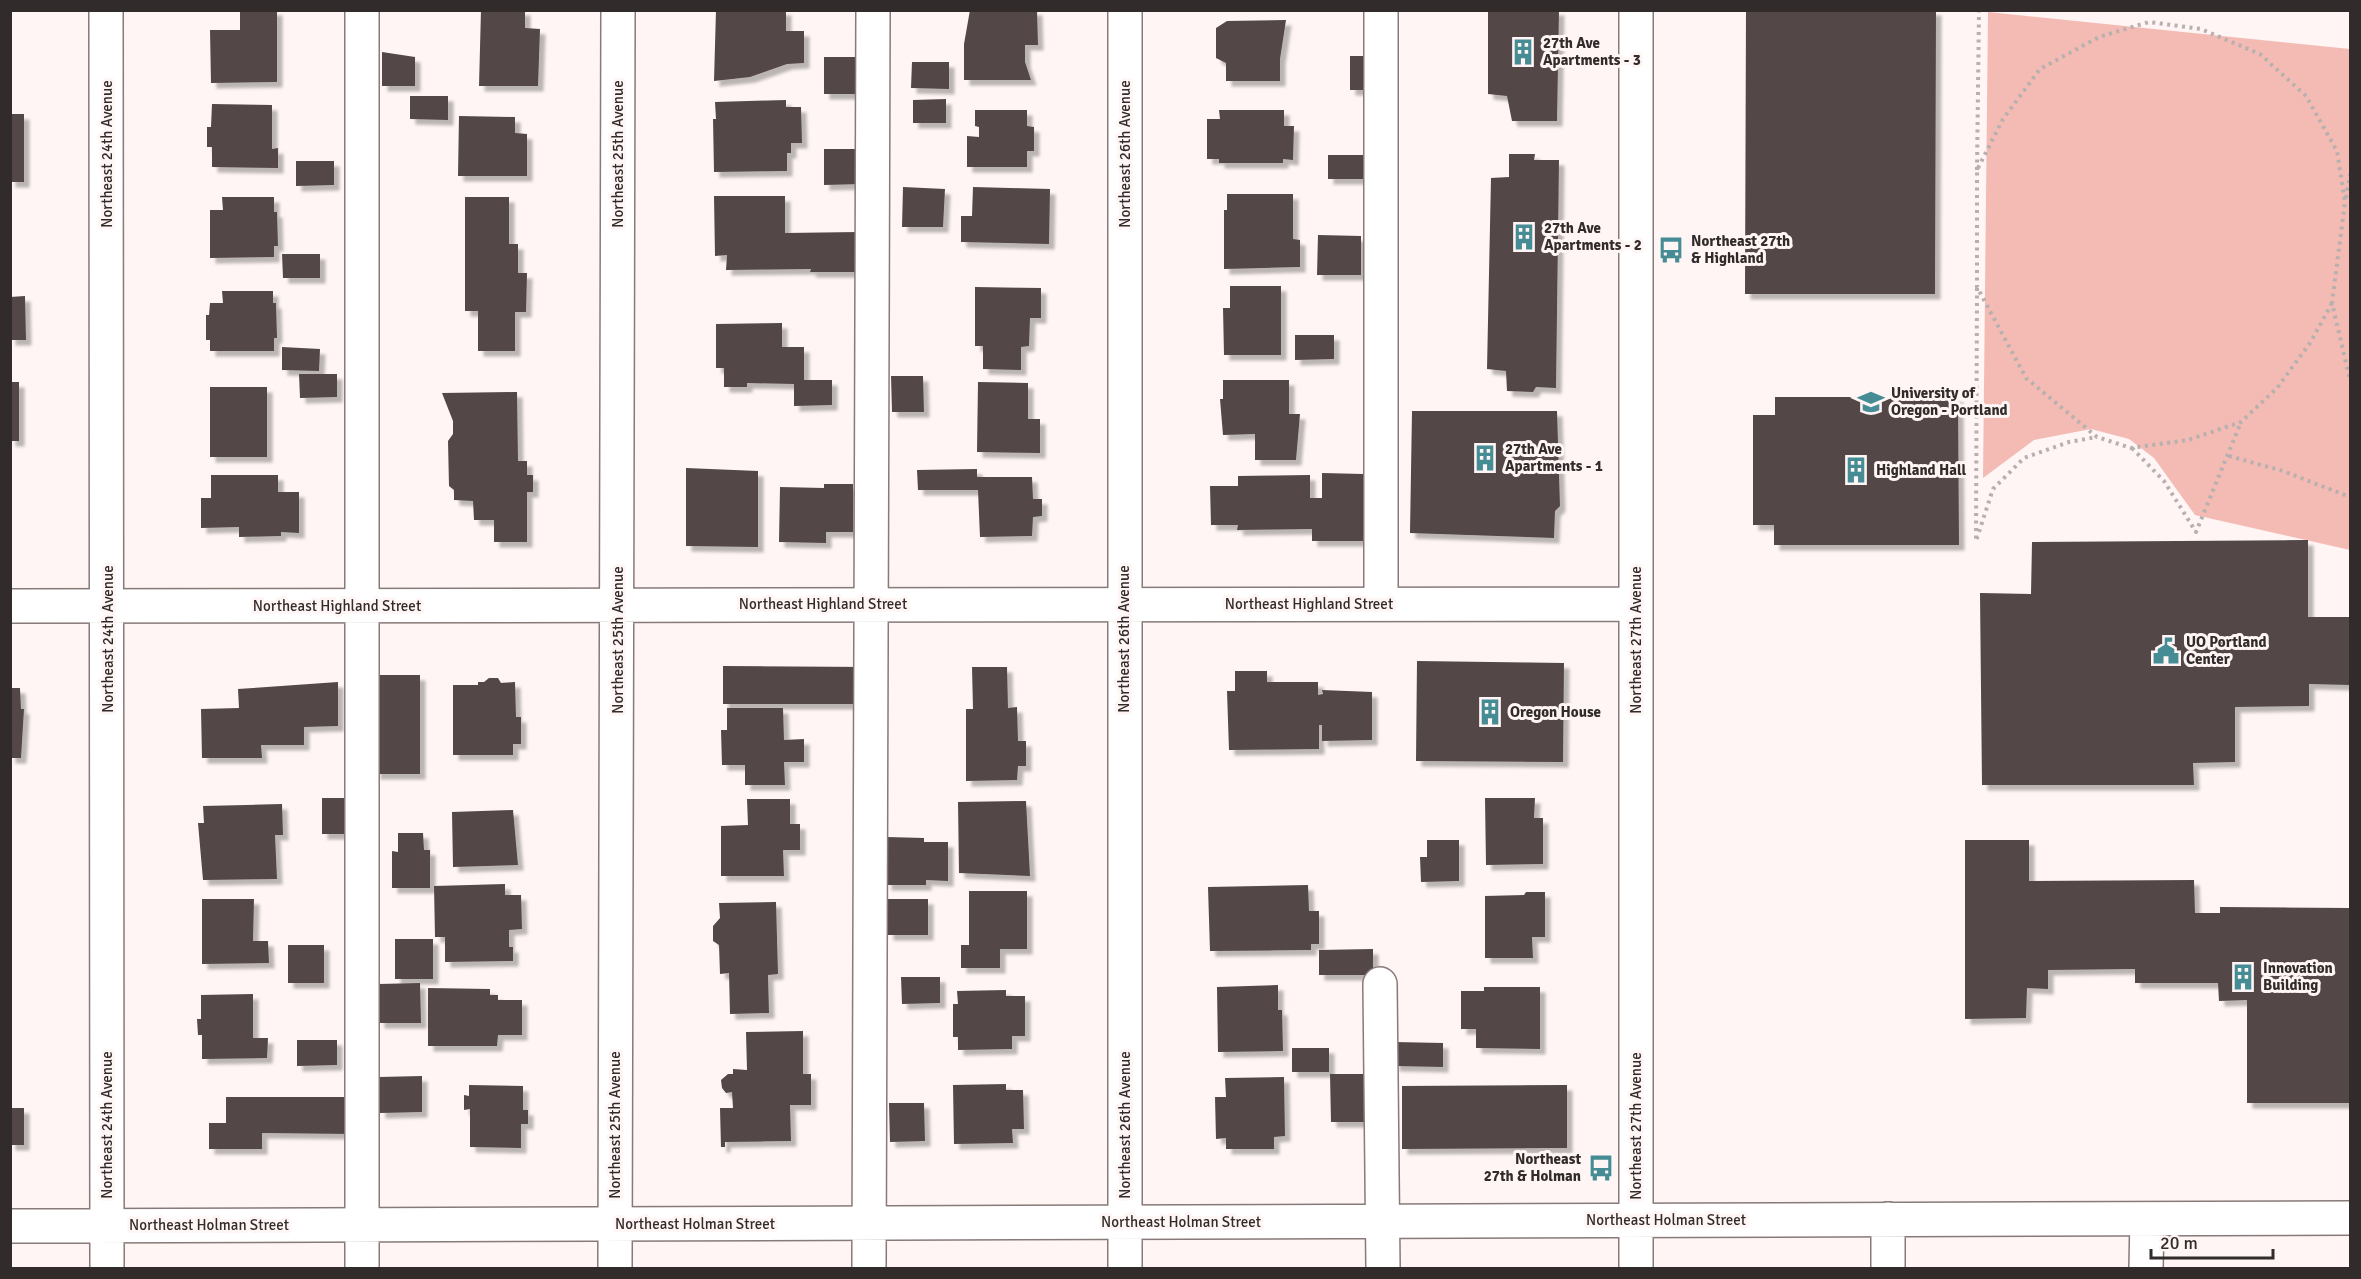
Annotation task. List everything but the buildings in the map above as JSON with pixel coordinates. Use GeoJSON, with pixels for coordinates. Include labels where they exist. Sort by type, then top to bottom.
{"type":"FeatureCollection","features":[{"type":"Feature","properties":{"kind":"street","name":"Northeast 24th Avenue"},"geometry":{"type":"LineString","coordinates":[[106,10],[107,1269]]}},
{"type":"Feature","properties":{"kind":"street"},"geometry":{"type":"LineString","coordinates":[[362,10],[362,1269]]}},
{"type":"Feature","properties":{"kind":"street","name":"Northeast 25th Avenue"},"geometry":{"type":"LineString","coordinates":[[615,1269],[618,10]]}},
{"type":"Feature","properties":{"kind":"street"},"geometry":{"type":"LineString","coordinates":[[869,1269],[873,10]]}},
{"type":"Feature","properties":{"kind":"street","name":"Northeast 26th Avenue"},"geometry":{"type":"LineString","coordinates":[[1125,10],[1125,1269]]}},
{"type":"Feature","properties":{"kind":"street"},"geometry":{"type":"LineString","coordinates":[[1381,10],[1381,604]]}},
{"type":"Feature","properties":{"kind":"street","name":"Northeast 27th Avenue"},"geometry":{"type":"LineString","coordinates":[[1636,10],[1636,1269]]}},
{"type":"Feature","properties":{"kind":"street","name":"Northeast Highland Street"},"geometry":{"type":"LineString","coordinates":[[10,606],[1636,604]]}},
{"type":"Feature","properties":{"kind":"street"},"geometry":{"type":"LineString","coordinates":[[1380,984],[1383,1269]]}},
{"type":"Feature","properties":{"kind":"street","name":"Northeast Holman Street"},"geometry":{"type":"LineString","coordinates":[[10,1226],[2350,1218]]}},
{"type":"Feature","properties":{"kind":"street"},"geometry":{"type":"LineString","coordinates":[[1888,1219],[1888,1269]]}},
{"type":"Feature","properties":{"kind":"street"},"geometry":{"type":"LineString","coordinates":[[2146,1269],[2147,1219]]}},
{"type":"Feature","properties":{"kind":"path"},"geometry":{"type":"LineString","coordinates":[[1979,10],[1976,541],[1993,489],[2024,458],[2069,441],[2097,437]]}},
{"type":"Feature","properties":{"kind":"path"},"geometry":{"type":"LineString","coordinates":[[1977,170],[2003,119],[2040,69],[2098,37],[2149,22],[2201,28],[2260,54],[2306,96],[2337,151],[2345,202]]}},
{"type":"Feature","properties":{"kind":"path"},"geometry":{"type":"LineString","coordinates":[[2350,174],[2332,303],[2350,380]]}},
{"type":"Feature","properties":{"kind":"path"},"geometry":{"type":"LineString","coordinates":[[1977,287],[2026,378],[2097,437],[2131,448],[2188,440],[2241,422],[2277,388],[2310,342],[2332,303]]}},
{"type":"Feature","properties":{"kind":"path"},"geometry":{"type":"LineString","coordinates":[[2131,448],[2164,481],[2196,532],[2241,422]]}},
{"type":"Feature","properties":{"kind":"path"},"geometry":{"type":"LineString","coordinates":[[2229,456],[2283,471],[2350,497]]}},
{"type":"Feature","properties":{"kind":"shaded area"},"geometry":{"type":"Polygon","coordinates":[[[1988,12],[2350,49],[2350,550],[2195,515],[2154,458],[2129,439],[2091,429],[2034,440],[1983,478],[1988,12]]]}},
{"type":"Feature","properties":{"kind":"place","name":"27th Ave Apartments - 3"},"geometry":{"type":"Point","coordinates":[1523,52]}},
{"type":"Feature","properties":{"kind":"place","name":"27th Ave Apartments - 2"},"geometry":{"type":"Point","coordinates":[1524,237]}},
{"type":"Feature","properties":{"kind":"place","name":"Northeast 27th & Highland"},"geometry":{"type":"Point","coordinates":[1671,250]}},
{"type":"Feature","properties":{"kind":"place","name":"University of Oregon - Portland"},"geometry":{"type":"Point","coordinates":[1871,402]}},
{"type":"Feature","properties":{"kind":"place","name":"27th Ave Apartments - 1"},"geometry":{"type":"Point","coordinates":[1485,458]}},
{"type":"Feature","properties":{"kind":"place","name":"Highland Hall"},"geometry":{"type":"Point","coordinates":[1856,470]}},
{"type":"Feature","properties":{"kind":"place","name":"UO Portland Center"},"geometry":{"type":"Point","coordinates":[2166,651]}},
{"type":"Feature","properties":{"kind":"place","name":"Oregon House"},"geometry":{"type":"Point","coordinates":[1490,712]}},
{"type":"Feature","properties":{"kind":"place","name":"Innovation Building"},"geometry":{"type":"Point","coordinates":[2243,977]}},
{"type":"Feature","properties":{"kind":"place","name":"Northeast 27th & Holman"},"geometry":{"type":"Point","coordinates":[1601,1168]}}]}
